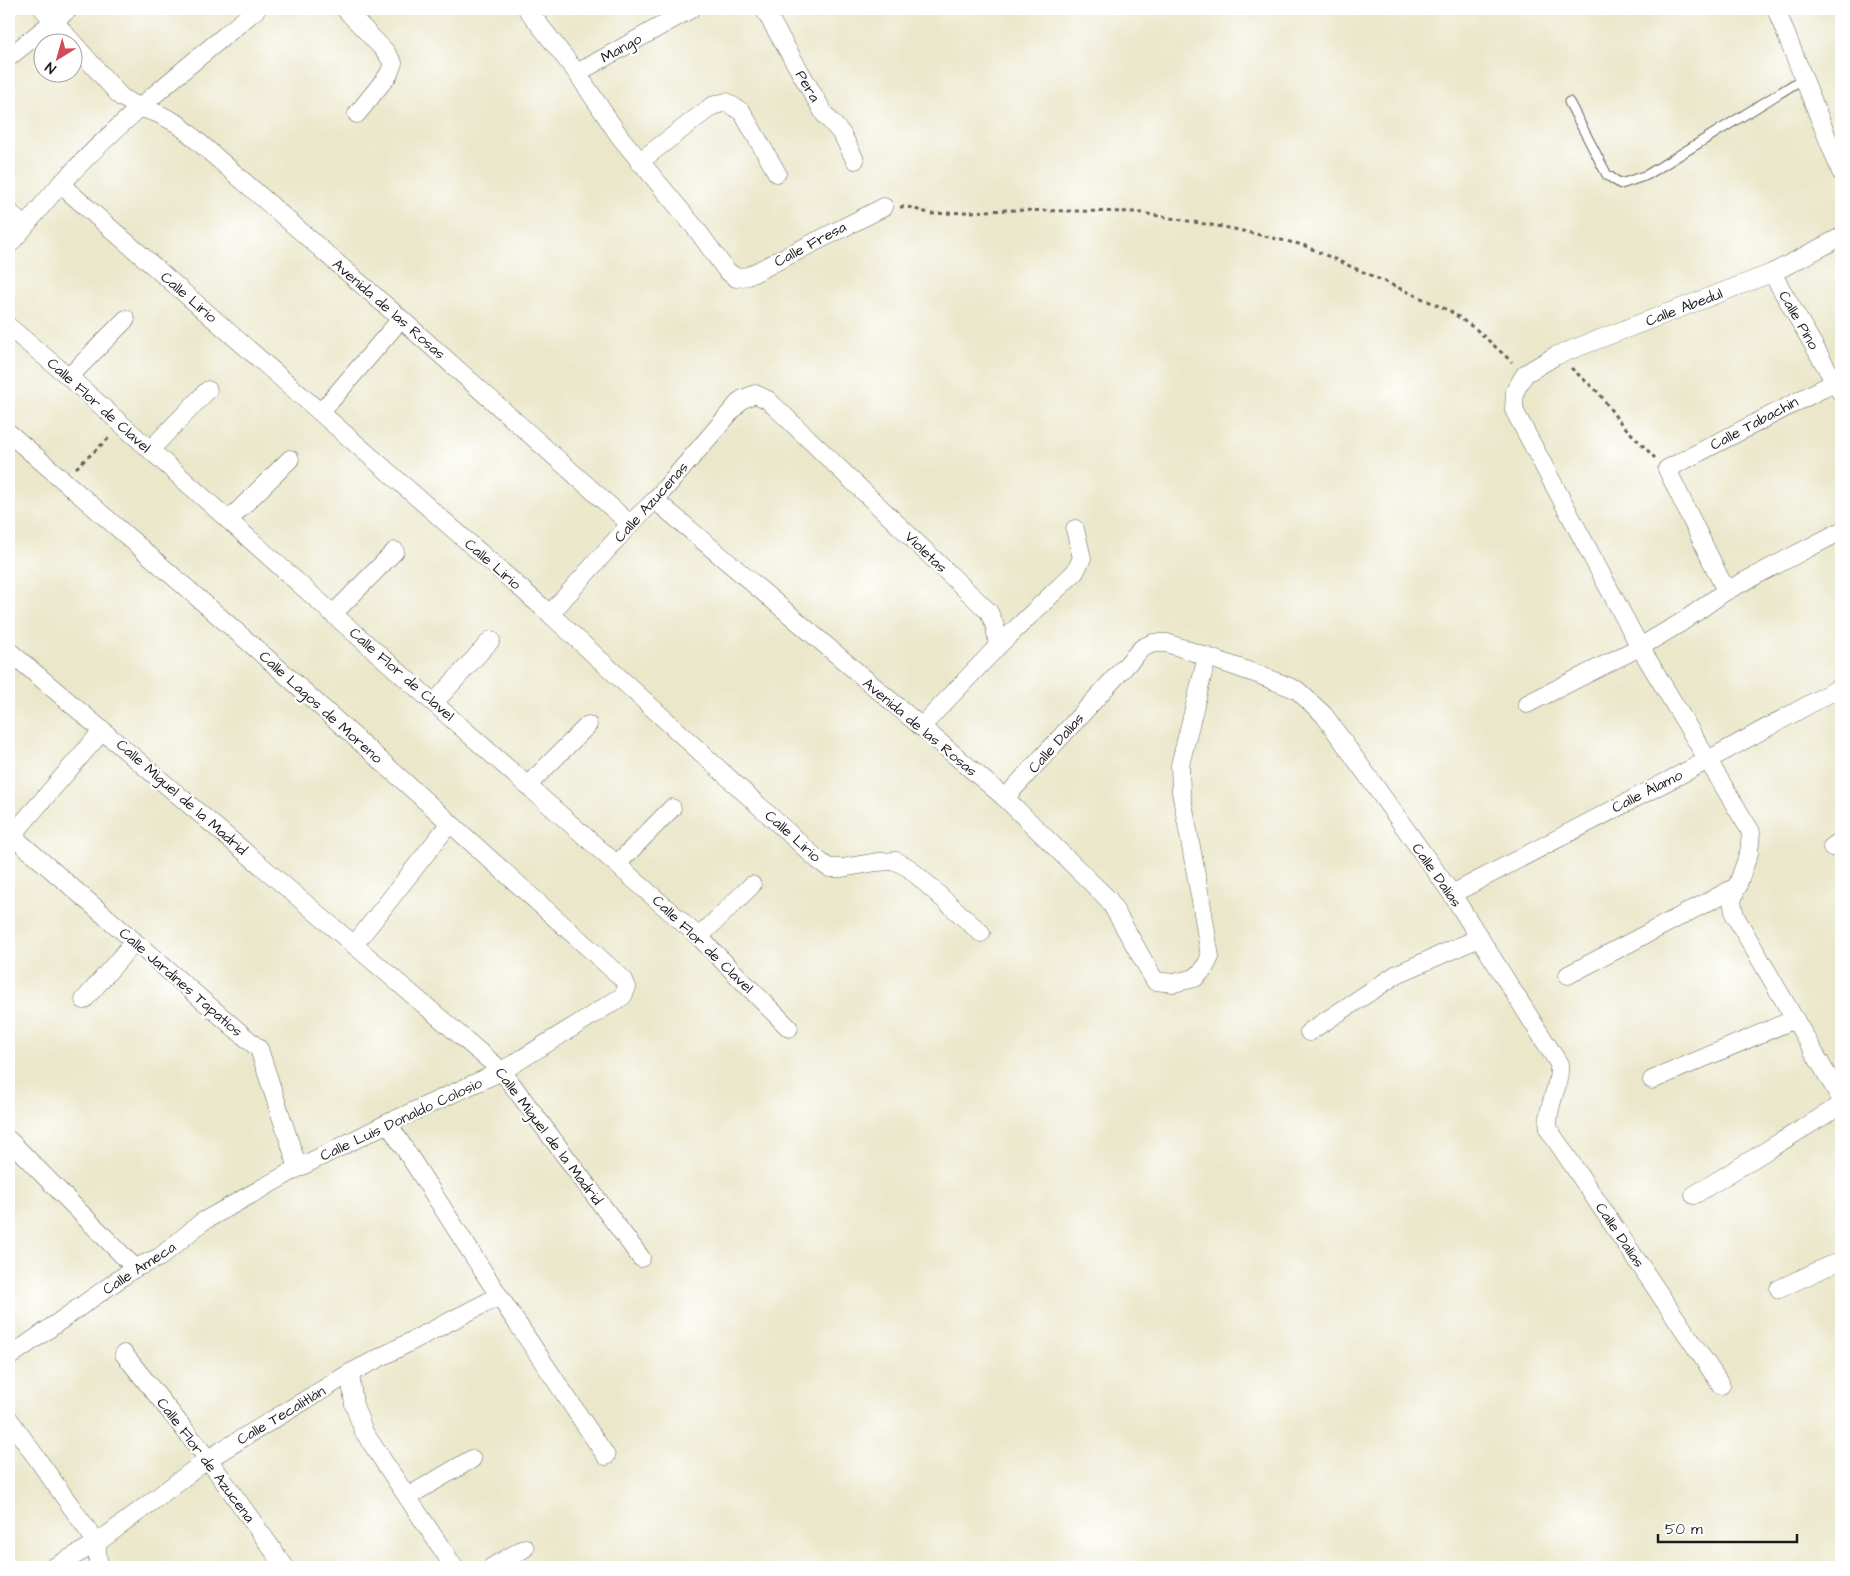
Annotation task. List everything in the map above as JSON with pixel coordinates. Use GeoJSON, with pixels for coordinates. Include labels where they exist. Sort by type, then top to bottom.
{"type":"FeatureCollection","features":[{"type":"Feature","properties":{"kind":"street"},"geometry":{"type":"LineString","coordinates":[[9,57],[49,15],[69,9]]}},
{"type":"Feature","properties":{"kind":"street"},"geometry":{"type":"LineString","coordinates":[[9,245],[60,184],[139,107],[257,9]]}},
{"type":"Feature","properties":{"kind":"street"},"geometry":{"type":"LineString","coordinates":[[345,9],[393,63],[389,74],[357,114]]}},
{"type":"Feature","properties":{"kind":"street"},"geometry":{"type":"LineString","coordinates":[[527,9],[577,73],[639,162],[712,106],[726,102],[742,112],[777,173]]}},
{"type":"Feature","properties":{"kind":"street","name":"Mango"},"geometry":{"type":"LineString","coordinates":[[577,73],[691,9]]}},
{"type":"Feature","properties":{"kind":"street","name":"Pera"},"geometry":{"type":"LineString","coordinates":[[764,9],[825,115],[842,134],[855,160]]}},
{"type":"Feature","properties":{"kind":"street"},"geometry":{"type":"LineString","coordinates":[[1776,9],[1841,172]]}},
{"type":"Feature","properties":{"kind":"street","name":"Avenida de las Rosas"},"geometry":{"type":"LineString","coordinates":[[49,15],[121,97],[178,124],[401,319],[630,524]]}},
{"type":"Feature","properties":{"kind":"street","name":"Calle Fresa"},"geometry":{"type":"LineString","coordinates":[[639,162],[697,230],[726,270],[736,278],[748,276],[884,207]]}},
{"type":"Feature","properties":{"kind":"street","name":"Calle Lirio"},"geometry":{"type":"LineString","coordinates":[[60,184],[550,614],[818,860],[829,868],[842,868],[877,862],[896,862],[909,868],[981,933]]}},
{"type":"Feature","properties":{"kind":"street"},"geometry":{"type":"LineString","coordinates":[[9,210],[24,228]]}},
{"type":"Feature","properties":{"kind":"street","name":"Calle Abedul"},"geometry":{"type":"LineString","coordinates":[[1525,374],[1555,356],[1772,273],[1841,237]]}},
{"type":"Feature","properties":{"kind":"street","name":"Calle Pino"},"geometry":{"type":"LineString","coordinates":[[1772,273],[1839,384]]}},
{"type":"Feature","properties":{"kind":"street"},"geometry":{"type":"LineString","coordinates":[[69,378],[126,319]]}},
{"type":"Feature","properties":{"kind":"street"},"geometry":{"type":"LineString","coordinates":[[321,412],[401,319]]}},
{"type":"Feature","properties":{"kind":"street","name":"Calle Flor de Clavel"},"geometry":{"type":"LineString","coordinates":[[9,326],[699,937],[789,1028]]}},
{"type":"Feature","properties":{"kind":"street"},"geometry":{"type":"LineString","coordinates":[[1525,374],[1515,391],[1514,410],[1640,647],[1751,832],[1749,853],[1732,901],[1735,916],[1841,1099]]}},
{"type":"Feature","properties":{"kind":"street","name":"Calle Tabachin"},"geometry":{"type":"LineString","coordinates":[[1667,469],[1839,384]]}},
{"type":"Feature","properties":{"kind":"street"},"geometry":{"type":"LineString","coordinates":[[150,450],[208,390]]}},
{"type":"Feature","properties":{"kind":"street","name":"Calle Azucenas"},"geometry":{"type":"LineString","coordinates":[[550,614],[630,524],[654,500],[741,400],[755,394]]}},
{"type":"Feature","properties":{"kind":"street","name":"Violetas"},"geometry":{"type":"LineString","coordinates":[[755,394],[768,400],[989,612],[998,646]]}},
{"type":"Feature","properties":{"kind":"street","name":"Calle Lagos de Moreno"},"geometry":{"type":"LineString","coordinates":[[9,433],[277,667],[624,980],[627,987]]}},
{"type":"Feature","properties":{"kind":"street"},"geometry":{"type":"LineString","coordinates":[[229,520],[290,459]]}},
{"type":"Feature","properties":{"kind":"street"},"geometry":{"type":"LineString","coordinates":[[1667,469],[1726,590]]}},
{"type":"Feature","properties":{"kind":"street","name":"Avenida de las Rosas"},"geometry":{"type":"LineString","coordinates":[[654,500],[1005,798],[1108,900],[1155,981],[1174,983],[1196,978],[1204,969],[1210,957],[1181,792],[1180,764],[1207,657]]}},
{"type":"Feature","properties":{"kind":"street"},"geometry":{"type":"LineString","coordinates":[[921,727],[998,646],[1075,572],[1082,558],[1075,529]]}},
{"type":"Feature","properties":{"kind":"street"},"geometry":{"type":"LineString","coordinates":[[1527,704],[1640,647],[1682,622],[1726,590],[1841,531]]}},
{"type":"Feature","properties":{"kind":"street"},"geometry":{"type":"LineString","coordinates":[[333,614],[395,551]]}},
{"type":"Feature","properties":{"kind":"street"},"geometry":{"type":"LineString","coordinates":[[435,702],[491,640]]}},
{"type":"Feature","properties":{"kind":"street","name":"Calle Dalias"},"geometry":{"type":"LineString","coordinates":[[1005,798],[1142,648],[1153,643],[1166,643],[1257,674],[1297,690],[1324,714],[1452,894],[1559,1064],[1560,1074],[1547,1120],[1549,1130],[1721,1384]]}},
{"type":"Feature","properties":{"kind":"street","name":"Calle Miguel de la Madrid"},"geometry":{"type":"LineString","coordinates":[[9,650],[502,1071],[641,1258]]}},
{"type":"Feature","properties":{"kind":"street","name":"Calle Álamo"},"geometry":{"type":"LineString","coordinates":[[1452,894],[1708,760],[1841,687]]}},
{"type":"Feature","properties":{"kind":"street"},"geometry":{"type":"LineString","coordinates":[[528,785],[588,725]]}},
{"type":"Feature","properties":{"kind":"street"},"geometry":{"type":"LineString","coordinates":[[10,836],[103,730]]}},
{"type":"Feature","properties":{"kind":"street"},"geometry":{"type":"LineString","coordinates":[[617,864],[672,808]]}},
{"type":"Feature","properties":{"kind":"street"},"geometry":{"type":"LineString","coordinates":[[354,945],[450,823]]}},
{"type":"Feature","properties":{"kind":"street","name":"Calle Jardines Tapatíos"},"geometry":{"type":"LineString","coordinates":[[10,836],[259,1049],[298,1168]]}},
{"type":"Feature","properties":{"kind":"street"},"geometry":{"type":"LineString","coordinates":[[699,937],[752,886]]}},
{"type":"Feature","properties":{"kind":"street"},"geometry":{"type":"LineString","coordinates":[[1568,975],[1738,886]]}},
{"type":"Feature","properties":{"kind":"street"},"geometry":{"type":"LineString","coordinates":[[1310,1032],[1396,974],[1479,938]]}},
{"type":"Feature","properties":{"kind":"street"},"geometry":{"type":"LineString","coordinates":[[84,1000],[134,942]]}},
{"type":"Feature","properties":{"kind":"street","name":"Calle Luis Donaldo Colosio"},"geometry":{"type":"LineString","coordinates":[[298,1168],[388,1123],[502,1071],[622,996],[627,987]]}},
{"type":"Feature","properties":{"kind":"street"},"geometry":{"type":"LineString","coordinates":[[1652,1080],[1795,1019]]}},
{"type":"Feature","properties":{"kind":"street"},"geometry":{"type":"LineString","coordinates":[[1694,1195],[1841,1105]]}},
{"type":"Feature","properties":{"kind":"street"},"geometry":{"type":"LineString","coordinates":[[388,1123],[499,1296],[606,1456]]}},
{"type":"Feature","properties":{"kind":"street"},"geometry":{"type":"LineString","coordinates":[[9,1140],[135,1268]]}},
{"type":"Feature","properties":{"kind":"street","name":"Calle Ameca"},"geometry":{"type":"LineString","coordinates":[[9,1357],[135,1268],[160,1257],[202,1222],[298,1168]]}},
{"type":"Feature","properties":{"kind":"street"},"geometry":{"type":"LineString","coordinates":[[1779,1289],[1841,1260]]}},
{"type":"Feature","properties":{"kind":"street","name":"Calle Tecalitlán"},"geometry":{"type":"LineString","coordinates":[[54,1567],[96,1543],[208,1459],[350,1373],[499,1296]]}},
{"type":"Feature","properties":{"kind":"street","name":"Calle Flor de Azucena"},"geometry":{"type":"LineString","coordinates":[[124,1354],[208,1459],[285,1567]]}},
{"type":"Feature","properties":{"kind":"street"},"geometry":{"type":"LineString","coordinates":[[350,1373],[354,1405],[364,1432],[454,1567]]}},
{"type":"Feature","properties":{"kind":"street"},"geometry":{"type":"LineString","coordinates":[[9,1419],[96,1543],[98,1561],[101,1567]]}},
{"type":"Feature","properties":{"kind":"street"},"geometry":{"type":"LineString","coordinates":[[407,1497],[472,1459]]}},
{"type":"Feature","properties":{"kind":"street"},"geometry":{"type":"LineString","coordinates":[[492,1567],[525,1548]]}},
{"type":"Feature","properties":{"kind":"lane"},"geometry":{"type":"LineString","coordinates":[[1569,102],[1607,175],[1621,184],[1647,175],[1804,78]]}},
{"type":"Feature","properties":{"kind":"path"},"geometry":{"type":"LineString","coordinates":[[884,207],[908,207],[932,214],[1006,210],[1136,212],[1234,229],[1304,244],[1450,311],[1477,330],[1525,374]]}},
{"type":"Feature","properties":{"kind":"path"},"geometry":{"type":"LineString","coordinates":[[1555,356],[1599,393],[1634,439],[1667,469]]}},
{"type":"Feature","properties":{"kind":"path"},"geometry":{"type":"LineString","coordinates":[[63,481],[122,427]]}}]}
